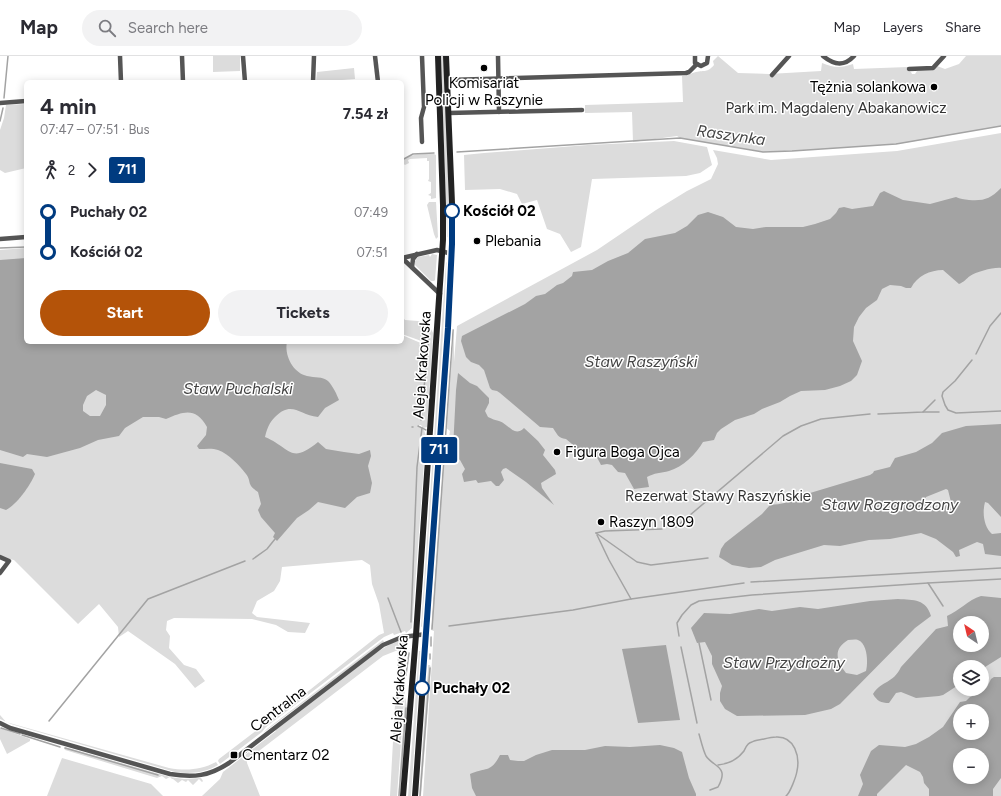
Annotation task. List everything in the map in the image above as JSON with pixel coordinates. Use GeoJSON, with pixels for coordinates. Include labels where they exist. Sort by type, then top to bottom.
{"type":"FeatureCollection","features":[{"type":"Feature","properties":{"kind":"main road","name":"Aleja Krakowska"},"geometry":{"type":"LineString","coordinates":[[403,796],[443,251],[444,212],[438,56]]}},
{"type":"Feature","properties":{"kind":"main road","name":"Aleja Krakowska"},"geometry":{"type":"LineString","coordinates":[[415,796],[452,254],[452,203],[446,56]]}},
{"type":"Feature","properties":{"kind":"street"},"geometry":{"type":"LineString","coordinates":[[120,56],[122,80]]}},
{"type":"Feature","properties":{"kind":"street"},"geometry":{"type":"LineString","coordinates":[[182,56],[183,80]]}},
{"type":"Feature","properties":{"kind":"street"},"geometry":{"type":"LineString","coordinates":[[243,56],[245,80]]}},
{"type":"Feature","properties":{"kind":"street"},"geometry":{"type":"LineString","coordinates":[[313,80],[314,56]]}},
{"type":"Feature","properties":{"kind":"street"},"geometry":{"type":"LineString","coordinates":[[375,56],[378,80]]}},
{"type":"Feature","properties":{"kind":"street"},"geometry":{"type":"LineString","coordinates":[[422,56],[424,107],[422,118],[422,142]]}},
{"type":"Feature","properties":{"kind":"street"},"geometry":{"type":"LineString","coordinates":[[498,56],[499,112]]}},
{"type":"Feature","properties":{"kind":"street"},"geometry":{"type":"LineString","coordinates":[[694,56],[697,64]]}},
{"type":"Feature","properties":{"kind":"street"},"geometry":{"type":"LineString","coordinates":[[697,64],[701,66],[705,64],[708,61],[708,56]]}},
{"type":"Feature","properties":{"kind":"street"},"geometry":{"type":"LineString","coordinates":[[772,75],[788,56]]}},
{"type":"Feature","properties":{"kind":"street"},"geometry":{"type":"LineString","coordinates":[[823,56],[832,63],[839,64],[848,62],[854,56]]}},
{"type":"Feature","properties":{"kind":"street"},"geometry":{"type":"LineString","coordinates":[[909,69],[933,68],[944,56]]}},
{"type":"Feature","properties":{"kind":"street"},"geometry":{"type":"LineString","coordinates":[[447,80],[686,73],[697,64]]}},
{"type":"Feature","properties":{"kind":"street"},"geometry":{"type":"LineString","coordinates":[[0,103],[24,101]]}},
{"type":"Feature","properties":{"kind":"street"},"geometry":{"type":"LineString","coordinates":[[448,113],[582,110]]}},
{"type":"Feature","properties":{"kind":"street"},"geometry":{"type":"LineString","coordinates":[[0,238],[24,237]]}},
{"type":"Feature","properties":{"kind":"street"},"geometry":{"type":"LineString","coordinates":[[404,258],[437,250],[452,254]]}},
{"type":"Feature","properties":{"kind":"street"},"geometry":{"type":"LineString","coordinates":[[412,267],[413,259],[418,254]]}},
{"type":"Feature","properties":{"kind":"street"},"geometry":{"type":"LineString","coordinates":[[404,260],[440,295]]}},
{"type":"Feature","properties":{"kind":"street"},"geometry":{"type":"LineString","coordinates":[[0,557],[9,561],[0,573]]}},
{"type":"Feature","properties":{"kind":"street","name":"Centralna"},"geometry":{"type":"LineString","coordinates":[[0,723],[10,728],[170,774],[186,777],[197,776],[215,771],[229,763],[383,645],[402,637],[427,634]]}},
{"type":"Feature","properties":{"kind":"green space"},"geometry":{"type":"Polygon","coordinates":[[[213,56],[240,56],[240,71],[213,72],[213,56]]]}},
{"type":"Feature","properties":{"kind":"green space"},"geometry":{"type":"Polygon","coordinates":[[[441,56],[444,56],[450,238],[447,237],[441,56]]]}},
{"type":"Feature","properties":{"kind":"green space","name":"Park im. Magdaleny Abakanowicz"},"geometry":{"type":"Polygon","coordinates":[[[718,56],[738,73],[769,74],[821,71],[822,63],[838,67],[853,64],[854,69],[908,67],[908,71],[915,74],[917,71],[937,66],[945,69],[959,64],[966,56],[1001,56],[1001,126],[898,144],[763,152],[680,138],[677,136],[633,142],[632,112],[585,113],[585,105],[683,102],[682,76],[710,69],[714,65],[713,61],[718,56]]]}},
{"type":"Feature","properties":{"kind":"green space"},"geometry":{"type":"Polygon","coordinates":[[[354,68],[355,79],[316,80],[317,72],[354,68]]]}},
{"type":"Feature","properties":{"kind":"green space"},"geometry":{"type":"Polygon","coordinates":[[[24,104],[24,168],[5,173],[0,170],[0,130],[6,105],[24,104]]]}},
{"type":"Feature","properties":{"kind":"green space","name":"Rezerwat Stawy Raszyńskie"},"geometry":{"type":"Polygon","coordinates":[[[1001,133],[1001,796],[423,796],[434,631],[431,630],[444,436],[449,436],[450,431],[445,427],[451,329],[454,329],[454,362],[457,326],[597,250],[656,210],[687,191],[711,179],[718,164],[713,150],[771,160],[897,151],[1001,133]]]}},
{"type":"Feature","properties":{"kind":"green space"},"geometry":{"type":"Polygon","coordinates":[[[674,141],[707,147],[712,165],[700,173],[686,176],[592,179],[581,247],[571,252],[560,234],[547,229],[537,200],[522,204],[517,194],[500,189],[465,190],[464,155],[588,145],[674,141]]]}},
{"type":"Feature","properties":{"kind":"green space"},"geometry":{"type":"Polygon","coordinates":[[[420,154],[436,155],[436,198],[431,199],[431,196],[428,195],[431,193],[431,182],[428,181],[429,161],[427,161],[427,158],[410,159],[408,160],[409,163],[404,164],[404,160],[408,157],[420,154]]]}},
{"type":"Feature","properties":{"kind":"green space"},"geometry":{"type":"Polygon","coordinates":[[[429,202],[436,202],[438,237],[436,239],[427,205],[429,202]]]}},
{"type":"Feature","properties":{"kind":"green space"},"geometry":{"type":"Polygon","coordinates":[[[24,248],[24,344],[404,344],[404,336],[423,344],[422,379],[424,352],[429,327],[433,333],[427,427],[423,428],[419,425],[419,427],[424,430],[426,436],[412,628],[406,633],[405,631],[394,635],[393,633],[384,637],[220,764],[218,761],[219,759],[379,635],[384,633],[379,604],[372,584],[370,565],[362,560],[282,567],[280,581],[274,591],[257,601],[252,613],[257,617],[310,623],[305,633],[288,632],[276,625],[252,619],[174,618],[167,621],[166,630],[170,636],[169,648],[184,665],[196,669],[205,681],[195,688],[175,664],[128,631],[119,637],[118,627],[99,604],[78,624],[14,560],[0,557],[0,250],[24,248]]]}},
{"type":"Feature","properties":{"kind":"green space"},"geometry":{"type":"Polygon","coordinates":[[[432,254],[437,255],[434,281],[431,281],[415,265],[415,261],[418,257],[429,255],[430,257],[432,254]]]}},
{"type":"Feature","properties":{"kind":"green space"},"geometry":{"type":"Polygon","coordinates":[[[447,262],[423,626],[421,627],[446,263],[447,262]]]}},
{"type":"Feature","properties":{"kind":"green space"},"geometry":{"type":"Polygon","coordinates":[[[404,319],[418,321],[428,326],[424,342],[404,335],[404,319]]]}},
{"type":"Feature","properties":{"kind":"green space"},"geometry":{"type":"Polygon","coordinates":[[[404,639],[406,647],[403,676],[405,678],[405,685],[403,685],[403,687],[405,688],[397,796],[390,796],[398,650],[383,656],[247,760],[260,796],[202,796],[220,779],[223,772],[276,731],[275,730],[374,654],[392,643],[404,639]]]}},
{"type":"Feature","properties":{"kind":"green space"},"geometry":{"type":"Polygon","coordinates":[[[383,640],[384,642],[263,733],[267,729],[383,640]]]}},
{"type":"Feature","properties":{"kind":"green space"},"geometry":{"type":"Polygon","coordinates":[[[419,651],[421,651],[411,796],[408,796],[419,651]]]}},
{"type":"Feature","properties":{"kind":"green space"},"geometry":{"type":"Polygon","coordinates":[[[428,665],[430,665],[431,668],[421,796],[419,796],[428,665]]]}},
{"type":"Feature","properties":{"kind":"green space"},"geometry":{"type":"Polygon","coordinates":[[[405,697],[407,707],[400,796],[398,796],[405,697]]]}},
{"type":"Feature","properties":{"kind":"green space"},"geometry":{"type":"Polygon","coordinates":[[[0,715],[6,722],[0,719],[0,715]]]}},
{"type":"Feature","properties":{"kind":"green space"},"geometry":{"type":"Polygon","coordinates":[[[8,722],[169,768],[193,769],[205,767],[216,762],[218,765],[208,770],[197,772],[175,772],[8,722]]]}},
{"type":"Feature","properties":{"kind":"green space"},"geometry":{"type":"Polygon","coordinates":[[[0,728],[30,739],[30,741],[7,754],[0,739],[0,728]]]}},
{"type":"Feature","properties":{"kind":"green space"},"geometry":{"type":"Polygon","coordinates":[[[65,747],[170,777],[166,779],[162,776],[157,778],[65,750],[65,747]]]}},
{"type":"Feature","properties":{"kind":"green space"},"geometry":{"type":"Polygon","coordinates":[[[62,758],[151,784],[163,796],[47,796],[62,758]]]}},
{"type":"Feature","properties":{"kind":"green space"},"geometry":{"type":"Polygon","coordinates":[[[170,777],[184,779],[201,778],[203,781],[202,782],[199,779],[193,785],[188,780],[186,782],[182,780],[178,783],[170,777]]]}},
{"type":"Feature","properties":{"kind":"water","name":"Staw Raszyński"},"geometry":{"type":"Polygon","coordinates":[[[1001,188],[1001,268],[976,273],[959,284],[943,270],[938,270],[924,274],[911,288],[890,285],[882,289],[877,300],[866,308],[854,327],[853,341],[862,361],[857,375],[851,381],[825,390],[801,391],[754,414],[735,420],[721,429],[717,433],[714,440],[703,442],[697,451],[684,463],[669,471],[647,477],[649,487],[634,489],[625,473],[618,472],[612,465],[601,465],[595,455],[588,452],[584,454],[566,439],[559,437],[553,428],[540,427],[500,393],[492,390],[484,370],[466,357],[461,341],[462,336],[525,304],[536,296],[545,294],[557,285],[563,283],[572,276],[573,272],[592,270],[608,261],[628,253],[645,239],[675,233],[687,226],[698,215],[708,212],[723,217],[736,227],[753,229],[766,227],[803,227],[830,219],[839,208],[844,207],[852,209],[873,206],[880,193],[884,191],[903,200],[930,204],[956,197],[969,200],[983,200],[993,195],[1001,188]]]}},
{"type":"Feature","properties":{"kind":"water","name":"Staw Puchalski"},"geometry":{"type":"Polygon","coordinates":[[[24,258],[24,344],[287,344],[288,358],[294,367],[302,374],[310,377],[323,378],[328,381],[339,400],[325,408],[318,417],[291,409],[281,412],[271,422],[265,437],[291,452],[296,453],[309,449],[318,442],[326,449],[344,452],[359,454],[370,450],[371,456],[368,466],[372,483],[370,493],[357,497],[345,508],[318,502],[297,518],[277,541],[273,537],[275,533],[261,517],[258,510],[261,504],[258,492],[252,487],[248,477],[234,460],[218,450],[199,449],[197,446],[206,435],[207,427],[198,416],[189,412],[178,414],[166,419],[159,417],[143,417],[125,428],[119,436],[98,440],[80,448],[47,457],[27,454],[23,457],[0,450],[0,260],[24,258]],[[96,390],[87,396],[83,405],[83,411],[90,416],[100,416],[106,405],[106,395],[96,390]]]}},
{"type":"Feature","properties":{"kind":"water"},"geometry":{"type":"Polygon","coordinates":[[[458,373],[470,383],[477,386],[489,398],[489,403],[485,411],[488,417],[503,423],[517,432],[524,428],[545,450],[543,455],[555,470],[556,474],[541,483],[542,488],[554,505],[506,468],[501,472],[504,480],[499,486],[496,486],[491,481],[478,483],[476,480],[464,482],[462,474],[465,469],[460,460],[456,458],[453,449],[458,373]]]}},
{"type":"Feature","properties":{"kind":"water","name":"Staw Rozgrodzony"},"geometry":{"type":"Polygon","coordinates":[[[1001,424],[1001,517],[988,503],[985,502],[984,520],[987,528],[992,534],[1001,533],[1001,556],[985,554],[983,544],[977,542],[959,550],[960,556],[956,557],[953,552],[936,539],[921,533],[890,539],[869,540],[840,546],[824,545],[775,560],[761,567],[749,568],[732,565],[719,557],[721,549],[725,543],[762,514],[770,505],[789,502],[800,496],[870,475],[874,471],[890,467],[895,458],[916,452],[932,443],[942,433],[966,426],[1001,424]],[[946,489],[926,497],[924,501],[930,505],[938,507],[945,506],[951,502],[948,490],[946,489]]]}},
{"type":"Feature","properties":{"kind":"water"},"geometry":{"type":"Polygon","coordinates":[[[0,463],[32,469],[35,474],[23,494],[6,510],[0,508],[0,463]]]}},
{"type":"Feature","properties":{"kind":"water"},"geometry":{"type":"Polygon","coordinates":[[[981,596],[1001,598],[1001,657],[989,664],[989,660],[953,660],[953,689],[943,695],[916,698],[901,692],[896,693],[889,703],[878,700],[873,694],[876,690],[895,676],[901,667],[936,629],[948,626],[947,616],[981,596]]]}},
{"type":"Feature","properties":{"kind":"water","name":"Staw Przydrożny"},"geometry":{"type":"Polygon","coordinates":[[[898,599],[914,600],[923,603],[929,610],[931,616],[915,628],[840,704],[831,709],[805,715],[737,716],[725,709],[720,701],[722,686],[712,664],[712,656],[705,642],[697,643],[691,628],[704,613],[730,614],[759,609],[772,611],[800,607],[818,609],[870,601],[898,599]],[[848,640],[840,647],[838,651],[838,659],[846,673],[857,675],[866,671],[867,663],[864,645],[858,640],[848,640]]]}},
{"type":"Feature","properties":{"kind":"water"},"geometry":{"type":"Polygon","coordinates":[[[666,645],[680,720],[638,723],[622,649],[666,645]]]}},
{"type":"Feature","properties":{"kind":"water"},"geometry":{"type":"Polygon","coordinates":[[[994,677],[1001,677],[1001,778],[993,789],[993,796],[929,796],[929,789],[924,783],[920,772],[906,765],[877,794],[877,796],[858,796],[863,784],[860,775],[871,751],[879,745],[905,747],[916,744],[943,727],[953,712],[953,740],[989,740],[989,704],[959,704],[972,696],[989,696],[989,683],[994,677]]]}},
{"type":"Feature","properties":{"kind":"water"},"geometry":{"type":"Polygon","coordinates":[[[660,745],[674,748],[682,752],[689,778],[696,796],[476,796],[472,788],[470,774],[488,769],[494,765],[500,755],[508,755],[510,760],[524,761],[552,750],[585,750],[605,746],[630,747],[660,745]]]}},
{"type":"Feature","properties":{"kind":"waterway"},"geometry":{"type":"LineString","coordinates":[[4,98],[8,56]]}},
{"type":"Feature","properties":{"kind":"waterway"},"geometry":{"type":"LineString","coordinates":[[0,121],[3,108]]}},
{"type":"Feature","properties":{"kind":"waterway","name":"Raszynka"},"geometry":{"type":"LineString","coordinates":[[457,152],[680,138],[763,152],[792,151],[896,144],[1001,126]]}},
{"type":"Feature","properties":{"kind":"waterway","name":"Raszynka"},"geometry":{"type":"LineString","coordinates":[[404,159],[413,154],[434,153]]}},
{"type":"Feature","properties":{"kind":"waterway","name":"Raszynka"},"geometry":{"type":"LineString","coordinates":[[0,248],[24,247]]}},
{"type":"Feature","properties":{"kind":"waterway"},"geometry":{"type":"LineString","coordinates":[[976,354],[990,326],[1001,313]]}},
{"type":"Feature","properties":{"kind":"waterway"},"geometry":{"type":"LineString","coordinates":[[432,629],[453,330]]}},
{"type":"Feature","properties":{"kind":"waterway"},"geometry":{"type":"LineString","coordinates":[[421,420],[429,336]]}},
{"type":"Feature","properties":{"kind":"waterway"},"geometry":{"type":"LineString","coordinates":[[972,360],[955,381],[943,392],[942,396],[945,405],[948,410],[956,413],[1001,411]]}},
{"type":"Feature","properties":{"kind":"waterway"},"geometry":{"type":"LineString","coordinates":[[878,414],[923,412],[935,400]]}},
{"type":"Feature","properties":{"kind":"waterway"},"geometry":{"type":"LineString","coordinates":[[923,412],[939,412]]}},
{"type":"Feature","properties":{"kind":"waterway"},"geometry":{"type":"LineString","coordinates":[[676,527],[783,436],[801,426],[821,419],[870,414]]}},
{"type":"Feature","properties":{"kind":"waterway"},"geometry":{"type":"LineString","coordinates":[[418,426],[426,430]]}},
{"type":"Feature","properties":{"kind":"waterway"},"geometry":{"type":"LineString","coordinates":[[411,622],[417,467],[422,428]]}},
{"type":"Feature","properties":{"kind":"waterway"},"geometry":{"type":"LineString","coordinates":[[596,533],[605,531],[662,529]]}},
{"type":"Feature","properties":{"kind":"waterway"},"geometry":{"type":"LineString","coordinates":[[596,533],[637,562],[651,565],[708,558]]}},
{"type":"Feature","properties":{"kind":"waterway"},"geometry":{"type":"LineString","coordinates":[[597,535],[631,599]]}},
{"type":"Feature","properties":{"kind":"waterway"},"geometry":{"type":"LineString","coordinates":[[253,559],[267,549],[275,539]]}},
{"type":"Feature","properties":{"kind":"waterway"},"geometry":{"type":"LineString","coordinates":[[49,721],[148,599],[245,561]]}},
{"type":"Feature","properties":{"kind":"waterway"},"geometry":{"type":"LineString","coordinates":[[751,582],[1001,568]]}},
{"type":"Feature","properties":{"kind":"waterway"},"geometry":{"type":"LineString","coordinates":[[943,606],[928,583],[1001,579]]}},
{"type":"Feature","properties":{"kind":"waterway"},"geometry":{"type":"LineString","coordinates":[[449,626],[573,610],[631,599],[744,583]]}},
{"type":"Feature","properties":{"kind":"waterway"},"geometry":{"type":"LineString","coordinates":[[679,636],[677,623],[691,605],[699,601],[752,595],[928,583]]}},
{"type":"Feature","properties":{"kind":"waterway"},"geometry":{"type":"LineString","coordinates":[[388,598],[401,632]]}},
{"type":"Feature","properties":{"kind":"waterway"},"geometry":{"type":"LineString","coordinates":[[431,637],[431,646]]}},
{"type":"Feature","properties":{"kind":"waterway"},"geometry":{"type":"LineString","coordinates":[[397,705],[400,641]]}},
{"type":"Feature","properties":{"kind":"waterway"},"geometry":{"type":"LineString","coordinates":[[699,643],[711,700]]}},
{"type":"Feature","properties":{"kind":"waterway"},"geometry":{"type":"LineString","coordinates":[[681,647],[697,723]]}},
{"type":"Feature","properties":{"kind":"waterway"},"geometry":{"type":"LineString","coordinates":[[406,675],[409,653]]}},
{"type":"Feature","properties":{"kind":"waterway"},"geometry":{"type":"LineString","coordinates":[[430,654],[430,659]]}},
{"type":"Feature","properties":{"kind":"waterway"},"geometry":{"type":"LineString","coordinates":[[420,796],[430,668]]}},
{"type":"Feature","properties":{"kind":"waterway"},"geometry":{"type":"LineString","coordinates":[[399,796],[406,708]]}},
{"type":"Feature","properties":{"kind":"waterway"},"geometry":{"type":"LineString","coordinates":[[1,728],[20,734]]}},
{"type":"Feature","properties":{"kind":"waterway"},"geometry":{"type":"LineString","coordinates":[[699,734],[706,756],[719,768],[722,775],[718,787],[710,790]]}},
{"type":"Feature","properties":{"kind":"waterway"},"geometry":{"type":"LineString","coordinates":[[22,735],[60,747]]}},
{"type":"Feature","properties":{"kind":"waterway"},"geometry":{"type":"LineString","coordinates":[[718,765],[726,764],[736,759],[744,751],[748,744],[755,741],[776,737],[788,740],[795,748],[798,765],[794,781],[786,796]]}},
{"type":"Feature","properties":{"kind":"waterway"},"geometry":{"type":"LineString","coordinates":[[65,748],[158,775]]}},
{"type":"Feature","properties":{"kind":"bus line","name":"711"},"geometry":{"type":"LineString","coordinates":[[422,688],[448,328],[452,211]]}},
{"type":"Feature","properties":{"kind":"place","name":"Komisariat Policji w Raszynie"},"geometry":{"type":"Point","coordinates":[484,68]}},
{"type":"Feature","properties":{"kind":"place","name":"Tężnia solankowa"},"geometry":{"type":"Point","coordinates":[934,87]}},
{"type":"Feature","properties":{"kind":"place","name":"Kościół 02"},"geometry":{"type":"Point","coordinates":[452,211]}},
{"type":"Feature","properties":{"kind":"place","name":"Plebania"},"geometry":{"type":"Point","coordinates":[477,241]}},
{"type":"Feature","properties":{"kind":"place","name":"Figura Boga Ojca"},"geometry":{"type":"Point","coordinates":[557,452]}},
{"type":"Feature","properties":{"kind":"place","name":"Raszyn 1809"},"geometry":{"type":"Point","coordinates":[601,522]}},
{"type":"Feature","properties":{"kind":"place","name":"Puchały 02"},"geometry":{"type":"Point","coordinates":[422,688]}},
{"type":"Feature","properties":{"kind":"place","name":"Cmentarz 02"},"geometry":{"type":"Point","coordinates":[234,755]}}]}
